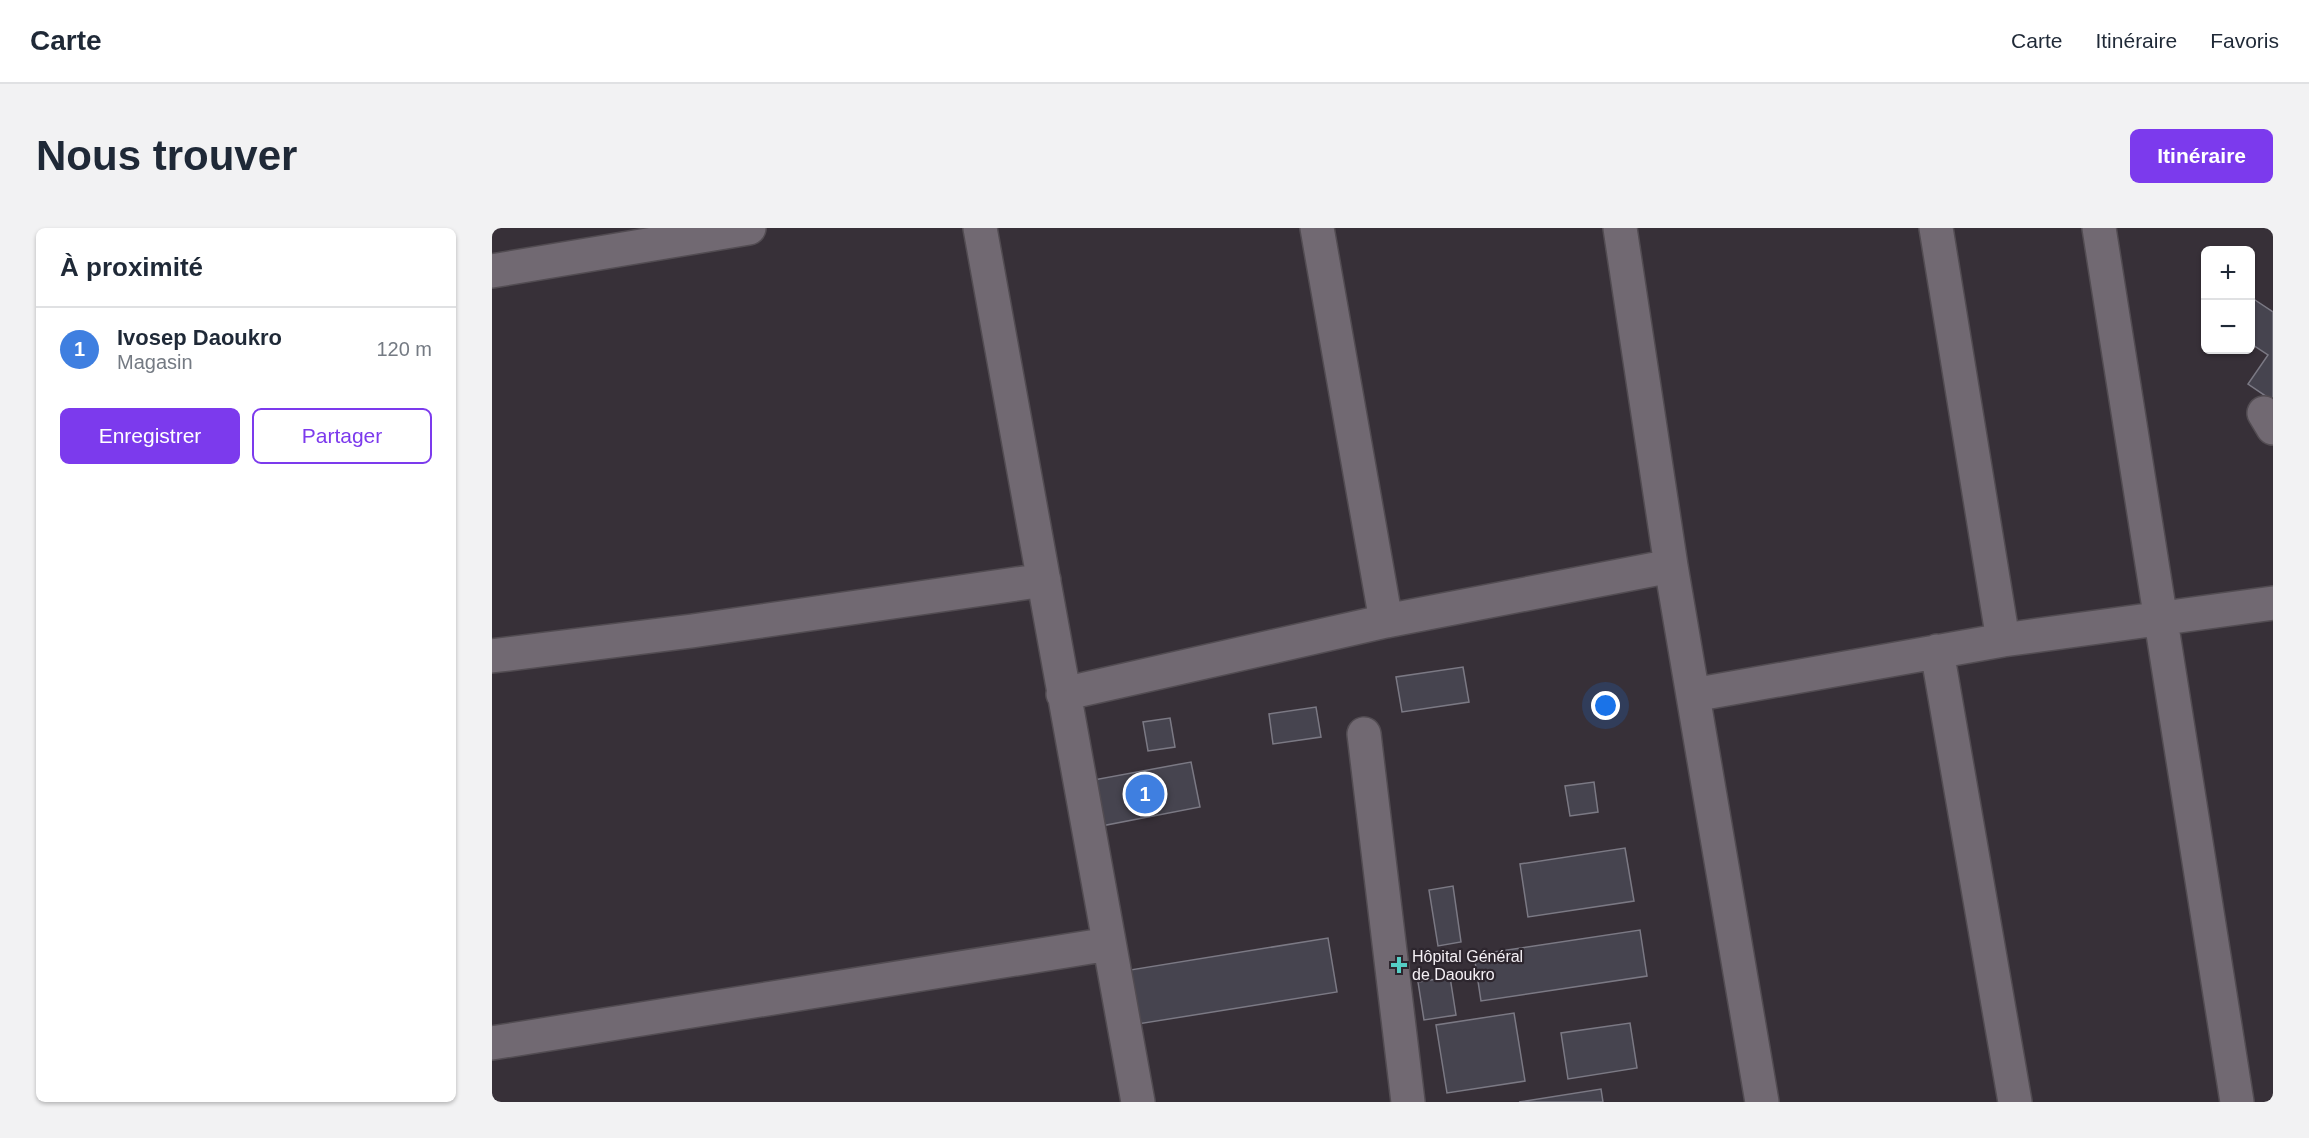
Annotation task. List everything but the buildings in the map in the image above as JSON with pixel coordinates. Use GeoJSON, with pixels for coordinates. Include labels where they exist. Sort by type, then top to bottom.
{"type":"FeatureCollection","features":[{"type":"Feature","properties":{"kind":"street"},"geometry":{"type":"LineString","coordinates":[[492,271],[691,233],[749,228]]}},
{"type":"Feature","properties":{"kind":"street"},"geometry":{"type":"LineString","coordinates":[[980,228],[1138,1102]]}},
{"type":"Feature","properties":{"kind":"street"},"geometry":{"type":"LineString","coordinates":[[1317,228],[1386,621]]}},
{"type":"Feature","properties":{"kind":"street"},"geometry":{"type":"LineString","coordinates":[[1620,228],[1671,566],[1762,1102]]}},
{"type":"Feature","properties":{"kind":"street"},"geometry":{"type":"LineString","coordinates":[[1936,228],[2003,640]]}},
{"type":"Feature","properties":{"kind":"street"},"geometry":{"type":"LineString","coordinates":[[2099,228],[2237,1102]]}},
{"type":"Feature","properties":{"kind":"street"},"geometry":{"type":"LineString","coordinates":[[1063,694],[1386,621],[1671,566]]}},
{"type":"Feature","properties":{"kind":"street"},"geometry":{"type":"LineString","coordinates":[[492,656],[692,631],[1044,580]]}},
{"type":"Feature","properties":{"kind":"street"},"geometry":{"type":"LineString","coordinates":[[1693,695],[2003,640],[2273,603]]}},
{"type":"Feature","properties":{"kind":"street"},"geometry":{"type":"LineString","coordinates":[[1936,651],[2015,1102]]}},
{"type":"Feature","properties":{"kind":"street"},"geometry":{"type":"LineString","coordinates":[[1364,734],[1408,1102]]}},
{"type":"Feature","properties":{"kind":"street"},"geometry":{"type":"LineString","coordinates":[[492,1043],[1109,944]]}},
{"type":"Feature","properties":{"kind":"place","name":"Ivosep Daoukro"},"geometry":{"type":"Point","coordinates":[1145,794]}},
{"type":"Feature","properties":{"kind":"place","name":"Hôpital Général de Daoukro"},"geometry":{"type":"Point","coordinates":[1399,965]}}]}
